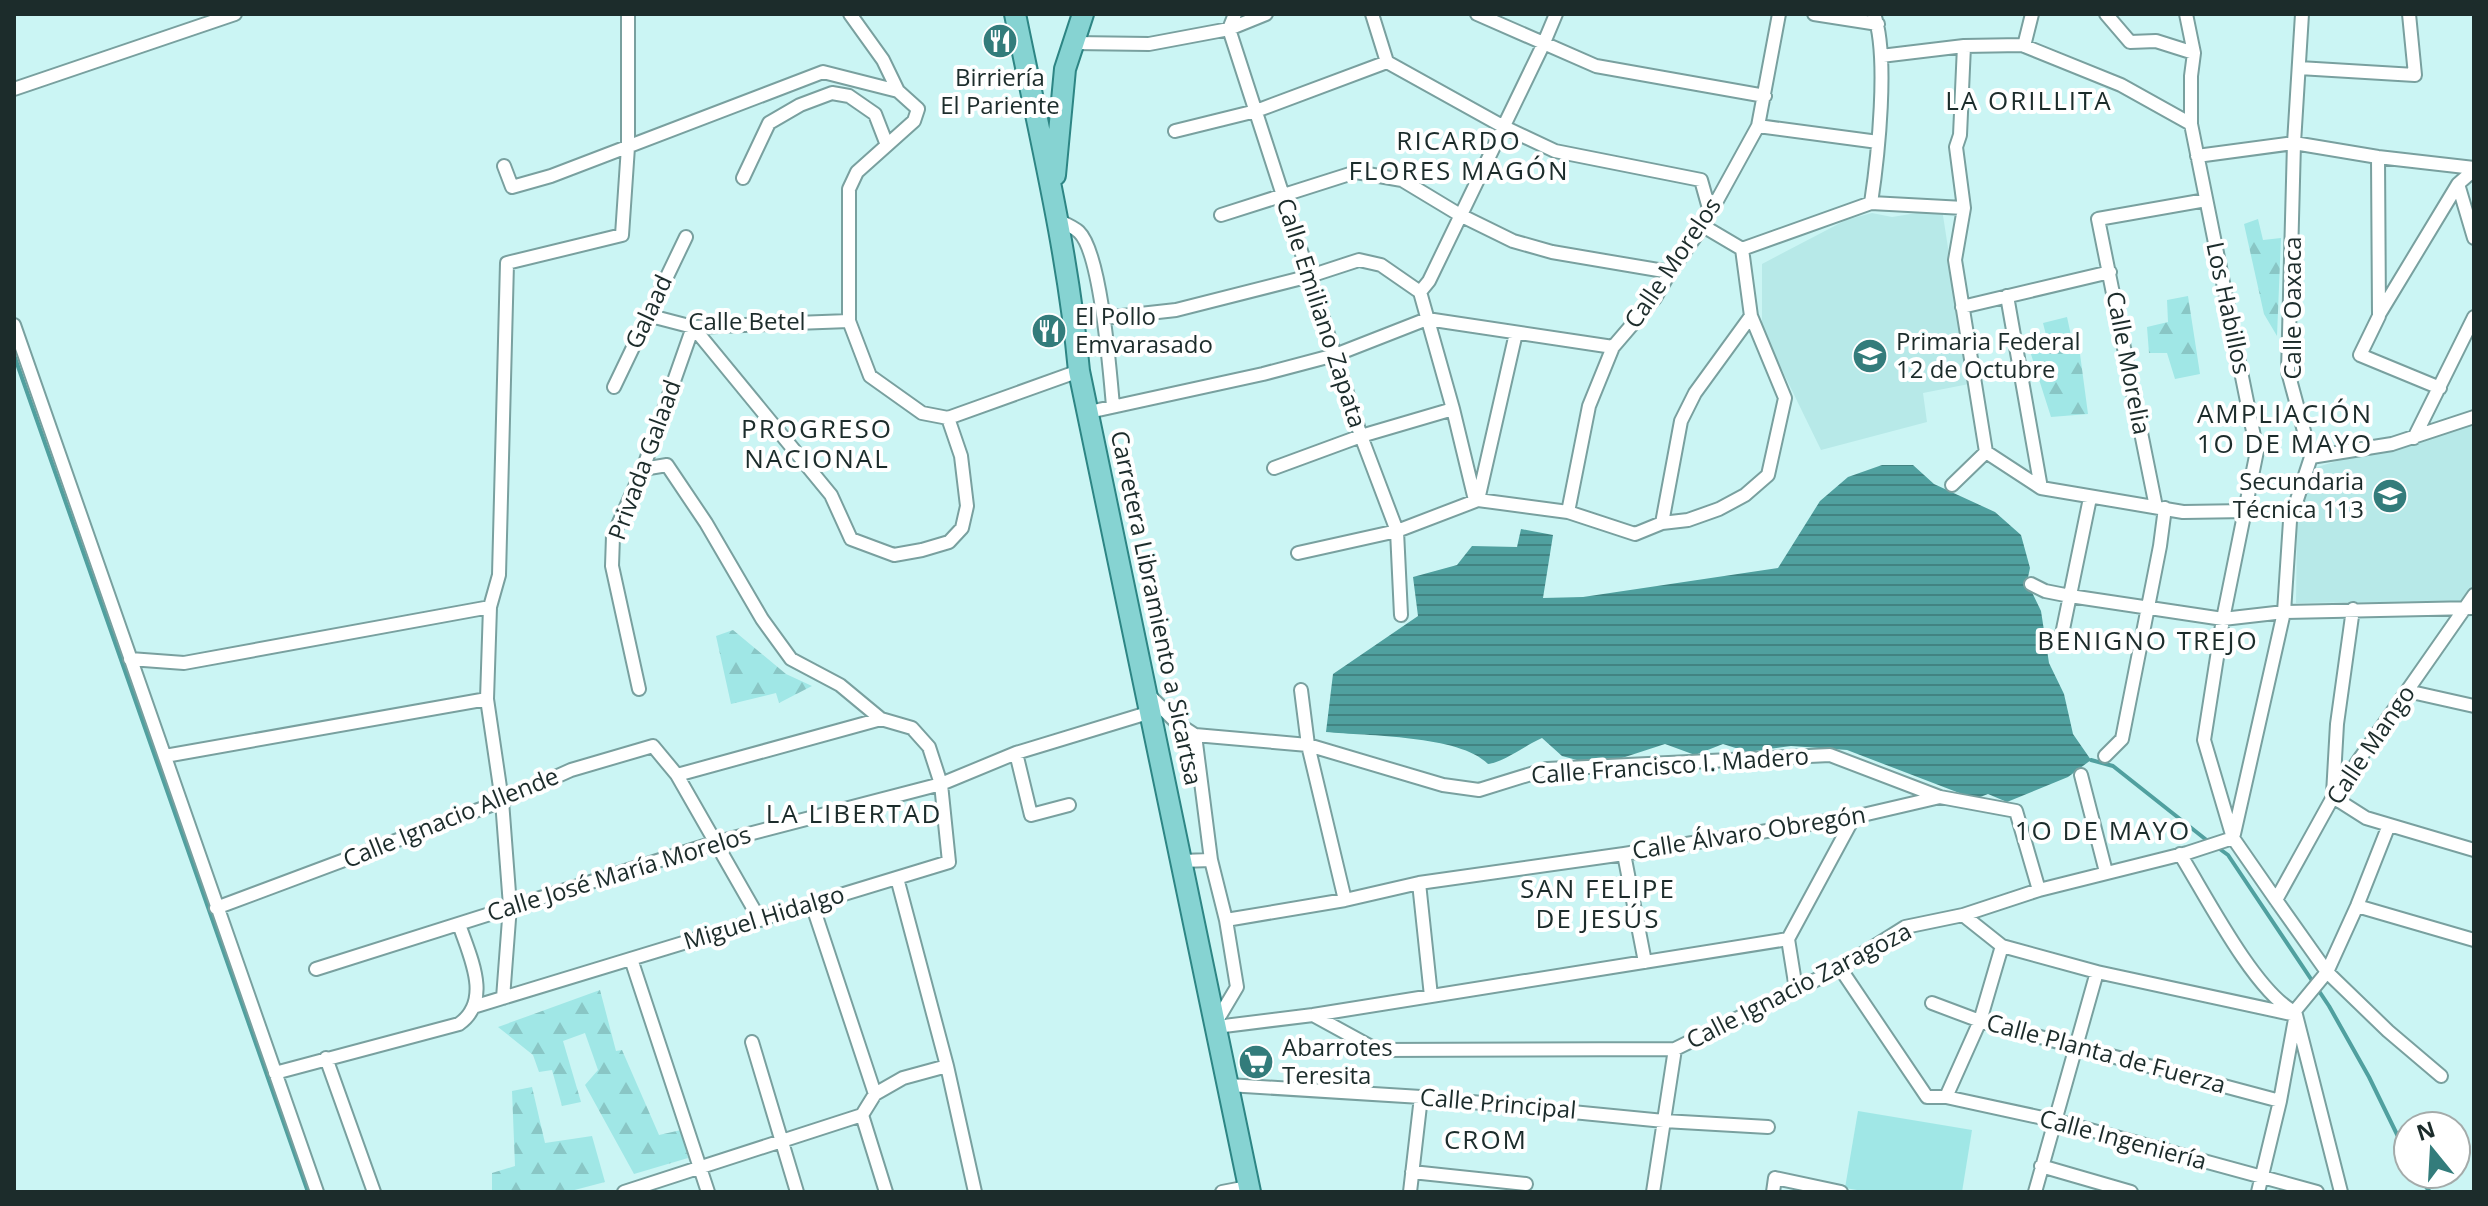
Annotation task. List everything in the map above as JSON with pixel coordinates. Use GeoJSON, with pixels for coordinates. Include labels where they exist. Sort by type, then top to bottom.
{"type":"FeatureCollection","features":[{"type":"Feature","properties":{"kind":"main road","name":"Carretera Libramiento a Sicartsa"},"geometry":{"type":"LineString","coordinates":[[1015,14],[1073,309],[1079,371],[1249,1190]]}},
{"type":"Feature","properties":{"kind":"main road"},"geometry":{"type":"LineString","coordinates":[[1053,199],[1065,69],[1083,14]]}},
{"type":"Feature","properties":{"kind":"street"},"geometry":{"type":"LineString","coordinates":[[14,89],[235,14]]}},
{"type":"Feature","properties":{"kind":"street"},"geometry":{"type":"LineString","coordinates":[[503,998],[510,906],[502,801],[487,699],[490,607],[499,575],[507,263],[622,235],[628,147],[628,14]]}},
{"type":"Feature","properties":{"kind":"street"},"geometry":{"type":"LineString","coordinates":[[850,14],[883,60],[898,91],[918,109],[914,121],[857,172],[849,189],[849,321],[870,376],[922,413],[948,418],[1079,371]]}},
{"type":"Feature","properties":{"kind":"street"},"geometry":{"type":"LineString","coordinates":[[1229,29],[1235,14]]}},
{"type":"Feature","properties":{"kind":"street"},"geometry":{"type":"LineString","coordinates":[[1074,43],[1149,44],[1229,29],[1266,14]]}},
{"type":"Feature","properties":{"kind":"street"},"geometry":{"type":"LineString","coordinates":[[1372,14],[1387,62],[1504,127],[1555,151],[1701,180],[1710,212]]}},
{"type":"Feature","properties":{"kind":"street"},"geometry":{"type":"LineString","coordinates":[[1477,14],[1596,66],[1765,96]]}},
{"type":"Feature","properties":{"kind":"street"},"geometry":{"type":"LineString","coordinates":[[1420,292],[1429,281],[1556,14]]}},
{"type":"Feature","properties":{"kind":"street","name":"Calle Morelos"},"geometry":{"type":"LineString","coordinates":[[1568,512],[1589,406],[1613,347],[1655,298],[1703,226],[1758,126],[1779,14]]}},
{"type":"Feature","properties":{"kind":"street"},"geometry":{"type":"LineString","coordinates":[[1814,14],[1876,19],[1881,56],[1878,142],[1871,203]]}},
{"type":"Feature","properties":{"kind":"street"},"geometry":{"type":"LineString","coordinates":[[2024,46],[2032,14]]}},
{"type":"Feature","properties":{"kind":"street"},"geometry":{"type":"LineString","coordinates":[[2106,14],[2130,42],[2156,41],[2194,53]]}},
{"type":"Feature","properties":{"kind":"street","name":"Los Habillos"},"geometry":{"type":"LineString","coordinates":[[2186,14],[2194,53],[2191,124],[2257,451],[2223,619],[2204,740],[2229,840],[2276,900],[2323,976],[2441,1076]]}},
{"type":"Feature","properties":{"kind":"street","name":"Calle Oaxaca"},"geometry":{"type":"LineString","coordinates":[[2302,14],[2294,143],[2288,372],[2311,457]]}},
{"type":"Feature","properties":{"kind":"street"},"geometry":{"type":"LineString","coordinates":[[2299,68],[2415,75],[2409,14]]}},
{"type":"Feature","properties":{"kind":"street","name":"Calle Emiliano Zapata"},"geometry":{"type":"LineString","coordinates":[[1229,29],[1361,436],[1397,531],[1401,615]]}},
{"type":"Feature","properties":{"kind":"street"},"geometry":{"type":"LineString","coordinates":[[1881,56],[2014,43],[2121,85],[2191,124]]}},
{"type":"Feature","properties":{"kind":"street"},"geometry":{"type":"LineString","coordinates":[[1964,46],[1960,135],[1956,147],[1964,208],[1955,260],[1986,452],[2041,488],[2183,512],[2247,511]]}},
{"type":"Feature","properties":{"kind":"street"},"geometry":{"type":"LineString","coordinates":[[1175,131],[1256,111],[1387,62]]}},
{"type":"Feature","properties":{"kind":"street"},"geometry":{"type":"LineString","coordinates":[[504,166],[512,187],[628,147],[823,72],[898,91]]}},
{"type":"Feature","properties":{"kind":"street"},"geometry":{"type":"LineString","coordinates":[[743,178],[769,123],[800,105],[832,93],[849,96],[875,114],[887,145]]}},
{"type":"Feature","properties":{"kind":"street"},"geometry":{"type":"LineString","coordinates":[[1758,126],[1878,142]]}},
{"type":"Feature","properties":{"kind":"street"},"geometry":{"type":"LineString","coordinates":[[2197,156],[2294,143],[2474,169]]}},
{"type":"Feature","properties":{"kind":"street"},"geometry":{"type":"LineString","coordinates":[[2378,157],[2379,316]]}},
{"type":"Feature","properties":{"kind":"street"},"geometry":{"type":"LineString","coordinates":[[2440,388],[2360,355],[2379,316],[2458,184],[2474,169]]}},
{"type":"Feature","properties":{"kind":"street"},"geometry":{"type":"LineString","coordinates":[[1221,215],[1356,172],[1402,180],[1460,215],[1513,241],[1552,252],[1670,272]]}},
{"type":"Feature","properties":{"kind":"street"},"geometry":{"type":"LineString","coordinates":[[2458,184],[2474,238]]}},
{"type":"Feature","properties":{"kind":"street","name":"Calle Morelia"},"geometry":{"type":"LineString","coordinates":[[2160,507],[2098,219],[2206,200]]}},
{"type":"Feature","properties":{"kind":"street"},"geometry":{"type":"LineString","coordinates":[[1742,249],[1871,203],[1964,208]]}},
{"type":"Feature","properties":{"kind":"street"},"geometry":{"type":"LineString","coordinates":[[1057,220],[1079,231],[1089,247],[1104,318],[1113,406]]}},
{"type":"Feature","properties":{"kind":"street"},"geometry":{"type":"LineString","coordinates":[[1703,226],[1742,249]]}},
{"type":"Feature","properties":{"kind":"street","name":"Galaad"},"geometry":{"type":"LineString","coordinates":[[614,387],[686,237]]}},
{"type":"Feature","properties":{"kind":"street"},"geometry":{"type":"LineString","coordinates":[[1298,553],[1397,531],[1476,500],[1568,512],[1635,534],[1662,523],[1688,520],[1745,495],[1768,475],[1785,398],[1751,316],[1742,249]]}},
{"type":"Feature","properties":{"kind":"street"},"geometry":{"type":"LineString","coordinates":[[1104,318],[1176,310],[1310,276],[1359,260],[1381,265],[1420,292],[1476,500]]}},
{"type":"Feature","properties":{"kind":"street"},"geometry":{"type":"LineString","coordinates":[[1962,307],[2110,272]]}},
{"type":"Feature","properties":{"kind":"street"},"geometry":{"type":"LineString","coordinates":[[2007,296],[2041,488]]}},
{"type":"Feature","properties":{"kind":"street","name":"Calle Betel"},"geometry":{"type":"LineString","coordinates":[[647,315],[693,327],[849,321]]}},
{"type":"Feature","properties":{"kind":"street"},"geometry":{"type":"LineString","coordinates":[[1662,523],[1681,421],[1695,393],[1751,316]]}},
{"type":"Feature","properties":{"kind":"street"},"geometry":{"type":"LineString","coordinates":[[2414,438],[2474,317]]}},
{"type":"Feature","properties":{"kind":"street"},"geometry":{"type":"LineString","coordinates":[[1089,412],[1335,355],[1427,319],[1613,347]]}},
{"type":"Feature","properties":{"kind":"street"},"geometry":{"type":"LineString","coordinates":[[14,325],[317,1192]]}},
{"type":"Feature","properties":{"kind":"street"},"geometry":{"type":"LineString","coordinates":[[693,327],[831,495],[851,539],[894,555],[949,542],[962,528],[967,506],[961,456],[948,418]]}},
{"type":"Feature","properties":{"kind":"street","name":"Privada Galaad"},"geometry":{"type":"LineString","coordinates":[[639,689],[612,566],[613,536],[643,469],[693,327]]}},
{"type":"Feature","properties":{"kind":"street"},"geometry":{"type":"LineString","coordinates":[[1476,500],[1516,333]]}},
{"type":"Feature","properties":{"kind":"street"},"geometry":{"type":"LineString","coordinates":[[1274,468],[1361,436],[1453,409]]}},
{"type":"Feature","properties":{"kind":"street"},"geometry":{"type":"LineString","coordinates":[[2229,840],[2284,612],[2290,521],[2311,457],[2392,444],[2474,417]]}},
{"type":"Feature","properties":{"kind":"street"},"geometry":{"type":"LineString","coordinates":[[1952,485],[1986,452]]}},
{"type":"Feature","properties":{"kind":"street"},"geometry":{"type":"LineString","coordinates":[[643,469],[667,465],[706,523],[762,619],[791,659],[840,685],[881,719],[912,728],[929,747],[941,784]]}},
{"type":"Feature","properties":{"kind":"street"},"geometry":{"type":"LineString","coordinates":[[2061,639],[2090,498]]}},
{"type":"Feature","properties":{"kind":"street"},"geometry":{"type":"LineString","coordinates":[[2105,756],[2122,739],[2148,608],[2160,507]]}},
{"type":"Feature","properties":{"kind":"street"},"geometry":{"type":"LineString","coordinates":[[2031,584],[2045,591],[2070,596],[2223,619],[2284,612],[2470,607]]}},
{"type":"Feature","properties":{"kind":"street","name":"Calle Mango"},"geometry":{"type":"LineString","coordinates":[[2276,900],[2333,797],[2470,607],[2474,595]]}},
{"type":"Feature","properties":{"kind":"street"},"geometry":{"type":"LineString","coordinates":[[130,659],[184,663],[490,607]]}},
{"type":"Feature","properties":{"kind":"street"},"geometry":{"type":"LineString","coordinates":[[2353,609],[2337,724],[2333,797],[2354,813],[2474,849]]}},
{"type":"Feature","properties":{"kind":"street"},"geometry":{"type":"LineString","coordinates":[[1301,690],[1308,745],[1345,900]]}},
{"type":"Feature","properties":{"kind":"street"},"geometry":{"type":"LineString","coordinates":[[2407,691],[2474,706]]}},
{"type":"Feature","properties":{"kind":"street"},"geometry":{"type":"LineString","coordinates":[[165,756],[487,699]]}},
{"type":"Feature","properties":{"kind":"street"},"geometry":{"type":"LineString","coordinates":[[1149,703],[1195,735],[1211,860],[1226,920],[1237,987],[1215,1025]]}},
{"type":"Feature","properties":{"kind":"street","name":"Calle José María Morelos"},"geometry":{"type":"LineString","coordinates":[[316,969],[714,843],[941,784],[1149,703]]}},
{"type":"Feature","properties":{"kind":"street"},"geometry":{"type":"LineString","coordinates":[[760,920],[677,775],[881,719]]}},
{"type":"Feature","properties":{"kind":"street","name":"Calle Francisco I. Madero"},"geometry":{"type":"LineString","coordinates":[[1195,735],[1308,745],[1443,785],[1479,790],[1547,769],[1830,755],[1940,797],[2016,811],[2039,890]]}},
{"type":"Feature","properties":{"kind":"street","name":"Calle Ignacio Allende"},"geometry":{"type":"LineString","coordinates":[[216,908],[502,801],[571,770],[653,746],[677,775]]}},
{"type":"Feature","properties":{"kind":"street"},"geometry":{"type":"LineString","coordinates":[[1016,753],[1031,815],[1069,805]]}},
{"type":"Feature","properties":{"kind":"street"},"geometry":{"type":"LineString","coordinates":[[2081,775],[2106,872]]}},
{"type":"Feature","properties":{"kind":"street","name":"Miguel Hidalgo"},"geometry":{"type":"LineString","coordinates":[[473,1007],[949,862],[941,784]]}},
{"type":"Feature","properties":{"kind":"street","name":"Calle Álvaro Obregón"},"geometry":{"type":"LineString","coordinates":[[1226,920],[1345,900],[1419,883],[1854,817],[1940,797]]}},
{"type":"Feature","properties":{"kind":"street","name":"Calle Ignacio Zaragoza"},"geometry":{"type":"LineString","coordinates":[[1215,1025],[1313,1015],[1788,939],[1854,817]]}},
{"type":"Feature","properties":{"kind":"street"},"geometry":{"type":"LineString","coordinates":[[2258,1192],[2280,1101],[2295,1014],[2323,976],[2357,906],[2389,825]]}},
{"type":"Feature","properties":{"kind":"street","name":"Calle Ignacio Zaragoza"},"geometry":{"type":"LineString","coordinates":[[1313,1015],[1377,1050],[1675,1049],[1840,968],[1905,927],[1963,915],[2039,890],[2229,840]]}},
{"type":"Feature","properties":{"kind":"street"},"geometry":{"type":"LineString","coordinates":[[1624,854],[1645,962]]}},
{"type":"Feature","properties":{"kind":"street"},"geometry":{"type":"LineString","coordinates":[[2184,854],[2241,954],[2277,1002],[2295,1014],[2341,1192]]}},
{"type":"Feature","properties":{"kind":"street"},"geometry":{"type":"LineString","coordinates":[[1181,861],[1211,860]]}},
{"type":"Feature","properties":{"kind":"street"},"geometry":{"type":"LineString","coordinates":[[897,878],[947,1066],[975,1192]]}},
{"type":"Feature","properties":{"kind":"street"},"geometry":{"type":"LineString","coordinates":[[1419,883],[1431,996]]}},
{"type":"Feature","properties":{"kind":"street"},"geometry":{"type":"LineString","coordinates":[[812,904],[875,1094]]}},
{"type":"Feature","properties":{"kind":"street"},"geometry":{"type":"LineString","coordinates":[[2357,906],[2474,940]]}},
{"type":"Feature","properties":{"kind":"street"},"geometry":{"type":"LineString","coordinates":[[1963,915],[2002,946],[2097,972],[2295,1014]]}},
{"type":"Feature","properties":{"kind":"street"},"geometry":{"type":"LineString","coordinates":[[275,1073],[459,1024],[467,1018],[478,985],[459,924]]}},
{"type":"Feature","properties":{"kind":"street"},"geometry":{"type":"LineString","coordinates":[[1788,939],[1796,989]]}},
{"type":"Feature","properties":{"kind":"street"},"geometry":{"type":"LineString","coordinates":[[1946,1097],[1980,1021],[2002,946]]}},
{"type":"Feature","properties":{"kind":"street"},"geometry":{"type":"LineString","coordinates":[[631,959],[708,1192]]}},
{"type":"Feature","properties":{"kind":"street","name":"Calle Ingeniería"},"geometry":{"type":"LineString","coordinates":[[1840,968],[1927,1097],[1946,1097],[2057,1121],[2317,1192]]}},
{"type":"Feature","properties":{"kind":"street"},"geometry":{"type":"LineString","coordinates":[[2035,1192],[2097,972]]}},
{"type":"Feature","properties":{"kind":"street","name":"Calle Planta de Fuerza"},"geometry":{"type":"LineString","coordinates":[[1932,1003],[1980,1021],[2280,1101]]}},
{"type":"Feature","properties":{"kind":"street"},"geometry":{"type":"LineString","coordinates":[[752,1042],[797,1192]]}},
{"type":"Feature","properties":{"kind":"street"},"geometry":{"type":"LineString","coordinates":[[1653,1192],[1675,1049]]}},
{"type":"Feature","properties":{"kind":"street"},"geometry":{"type":"LineString","coordinates":[[326,1058],[374,1192]]}},
{"type":"Feature","properties":{"kind":"street"},"geometry":{"type":"LineString","coordinates":[[624,1192],[862,1115],[875,1094],[903,1078],[947,1066]]}},
{"type":"Feature","properties":{"kind":"street","name":"Calle Principal"},"geometry":{"type":"LineString","coordinates":[[1228,1085],[1421,1097],[1664,1121],[1768,1127]]}},
{"type":"Feature","properties":{"kind":"street"},"geometry":{"type":"LineString","coordinates":[[1410,1192],[1421,1097]]}},
{"type":"Feature","properties":{"kind":"street"},"geometry":{"type":"LineString","coordinates":[[862,1115],[886,1192]]}},
{"type":"Feature","properties":{"kind":"street"},"geometry":{"type":"LineString","coordinates":[[2041,1166],[2131,1192]]}},
{"type":"Feature","properties":{"kind":"street"},"geometry":{"type":"LineString","coordinates":[[1412,1172],[1526,1184]]}},
{"type":"Feature","properties":{"kind":"street"},"geometry":{"type":"LineString","coordinates":[[1773,1192],[1775,1178],[1841,1192]]}},
{"type":"Feature","properties":{"kind":"street"},"geometry":{"type":"LineString","coordinates":[[1222,1192],[1249,1190]]}},
{"type":"Feature","properties":{"kind":"shaded area","name":"Primaria Federal 12 de Octubre"},"geometry":{"type":"Polygon","coordinates":[[[1942,209],[1969,384],[1923,393],[1927,422],[1821,450],[1762,329],[1762,264],[1846,220],[1872,213],[1892,217],[1942,209]]]}},
{"type":"Feature","properties":{"kind":"shaded area","name":"Secundaria Técnica 113"},"geometry":{"type":"Polygon","coordinates":[[[2474,420],[2474,586],[2463,601],[2296,603],[2297,524],[2314,468],[2474,420]]]}},
{"type":"Feature","properties":{"kind":"shaded area"},"geometry":{"type":"Polygon","coordinates":[[[1882,465],[1913,465],[1934,484],[1995,512],[2021,535],[2030,568],[2027,582],[2041,611],[2049,663],[2064,694],[2073,734],[2091,760],[2068,777],[2007,802],[1988,794],[1975,799],[1847,750],[1791,746],[1748,752],[1723,744],[1695,755],[1665,744],[1622,758],[1588,763],[1562,756],[1542,738],[1488,764],[1475,754],[1435,742],[1326,732],[1333,674],[1418,616],[1413,577],[1457,565],[1472,546],[1517,547],[1521,529],[1553,535],[1543,598],[1583,597],[1778,568],[1820,501],[1848,477],[1882,465]]]}},
{"type":"Feature","properties":{"kind":"green space"},"geometry":{"type":"Polygon","coordinates":[[[2258,219],[2263,240],[2281,238],[2277,336],[2264,314],[2244,224],[2258,219]]]}},
{"type":"Feature","properties":{"kind":"green space"},"geometry":{"type":"Polygon","coordinates":[[[2188,296],[2200,374],[2175,379],[2167,353],[2149,353],[2147,327],[2168,322],[2167,300],[2188,296]]]}},
{"type":"Feature","properties":{"kind":"green space"},"geometry":{"type":"Polygon","coordinates":[[[2067,317],[2075,354],[2080,354],[2088,414],[2051,417],[2029,348],[2048,343],[2043,323],[2067,317]]]}},
{"type":"Feature","properties":{"kind":"green space"},"geometry":{"type":"Polygon","coordinates":[[[733,630],[786,674],[812,686],[779,703],[776,693],[731,704],[716,636],[733,630]]]}},
{"type":"Feature","properties":{"kind":"green space"},"geometry":{"type":"Polygon","coordinates":[[[600,990],[616,1051],[622,1050],[659,1135],[681,1130],[688,1158],[634,1174],[585,1085],[598,1070],[585,1033],[563,1041],[581,1102],[562,1106],[552,1070],[539,1072],[533,1055],[498,1027],[600,990]]]}},
{"type":"Feature","properties":{"kind":"green space"},"geometry":{"type":"Polygon","coordinates":[[[532,1087],[545,1143],[592,1136],[605,1182],[567,1192],[492,1192],[492,1173],[515,1166],[512,1091],[532,1087]]]}},
{"type":"Feature","properties":{"kind":"green space"},"geometry":{"type":"Polygon","coordinates":[[[1858,1111],[1972,1130],[1962,1192],[1869,1192],[1845,1188],[1858,1111]]]}},
{"type":"Feature","properties":{"kind":"waterway"},"geometry":{"type":"LineString","coordinates":[[14,355],[308,1192]]}},
{"type":"Feature","properties":{"kind":"waterway"},"geometry":{"type":"LineString","coordinates":[[2091,760],[2113,766],[2209,842]]}},
{"type":"Feature","properties":{"kind":"waterway"},"geometry":{"type":"LineString","coordinates":[[2217,847],[2228,855],[2329,1006],[2392,1124]]}},
{"type":"Feature","properties":{"kind":"place","name":"Birriería El Pariente"},"geometry":{"type":"Point","coordinates":[1000,41]}},
{"type":"Feature","properties":{"kind":"place","name":"El Pollo Emvarasado"},"geometry":{"type":"Point","coordinates":[1049,331]}},
{"type":"Feature","properties":{"kind":"place","name":"Primaria Federal 12 de Octubre"},"geometry":{"type":"Point","coordinates":[1870,356]}},
{"type":"Feature","properties":{"kind":"place","name":"Secundaria Técnica 113"},"geometry":{"type":"Point","coordinates":[2390,496]}},
{"type":"Feature","properties":{"kind":"place","name":"Abarrotes Teresita"},"geometry":{"type":"Point","coordinates":[1256,1062]}},
{"type":"Feature","properties":{"kind":"district","name":"LA ORILLITA"},"geometry":{"type":"Point","coordinates":[2029,101]}},
{"type":"Feature","properties":{"kind":"district","name":"RICARDO FLORES MAGÓN"},"geometry":{"type":"Point","coordinates":[1459,156]}},
{"type":"Feature","properties":{"kind":"district","name":"AMPLIACIÓN 1O DE MAYO"},"geometry":{"type":"Point","coordinates":[2285,429]}},
{"type":"Feature","properties":{"kind":"district","name":"PROGRESO NACIONAL"},"geometry":{"type":"Point","coordinates":[817,444]}},
{"type":"Feature","properties":{"kind":"district","name":"BENIGNO TREJO"},"geometry":{"type":"Point","coordinates":[2148,641]}},
{"type":"Feature","properties":{"kind":"district","name":"LA LIBERTAD"},"geometry":{"type":"Point","coordinates":[854,814]}},
{"type":"Feature","properties":{"kind":"district","name":"1O DE MAYO"},"geometry":{"type":"Point","coordinates":[2103,831]}},
{"type":"Feature","properties":{"kind":"district","name":"SAN FELIPE DE JESÚS"},"geometry":{"type":"Point","coordinates":[1598,904]}},
{"type":"Feature","properties":{"kind":"district","name":"CROM"},"geometry":{"type":"Point","coordinates":[1486,1140]}}]}
